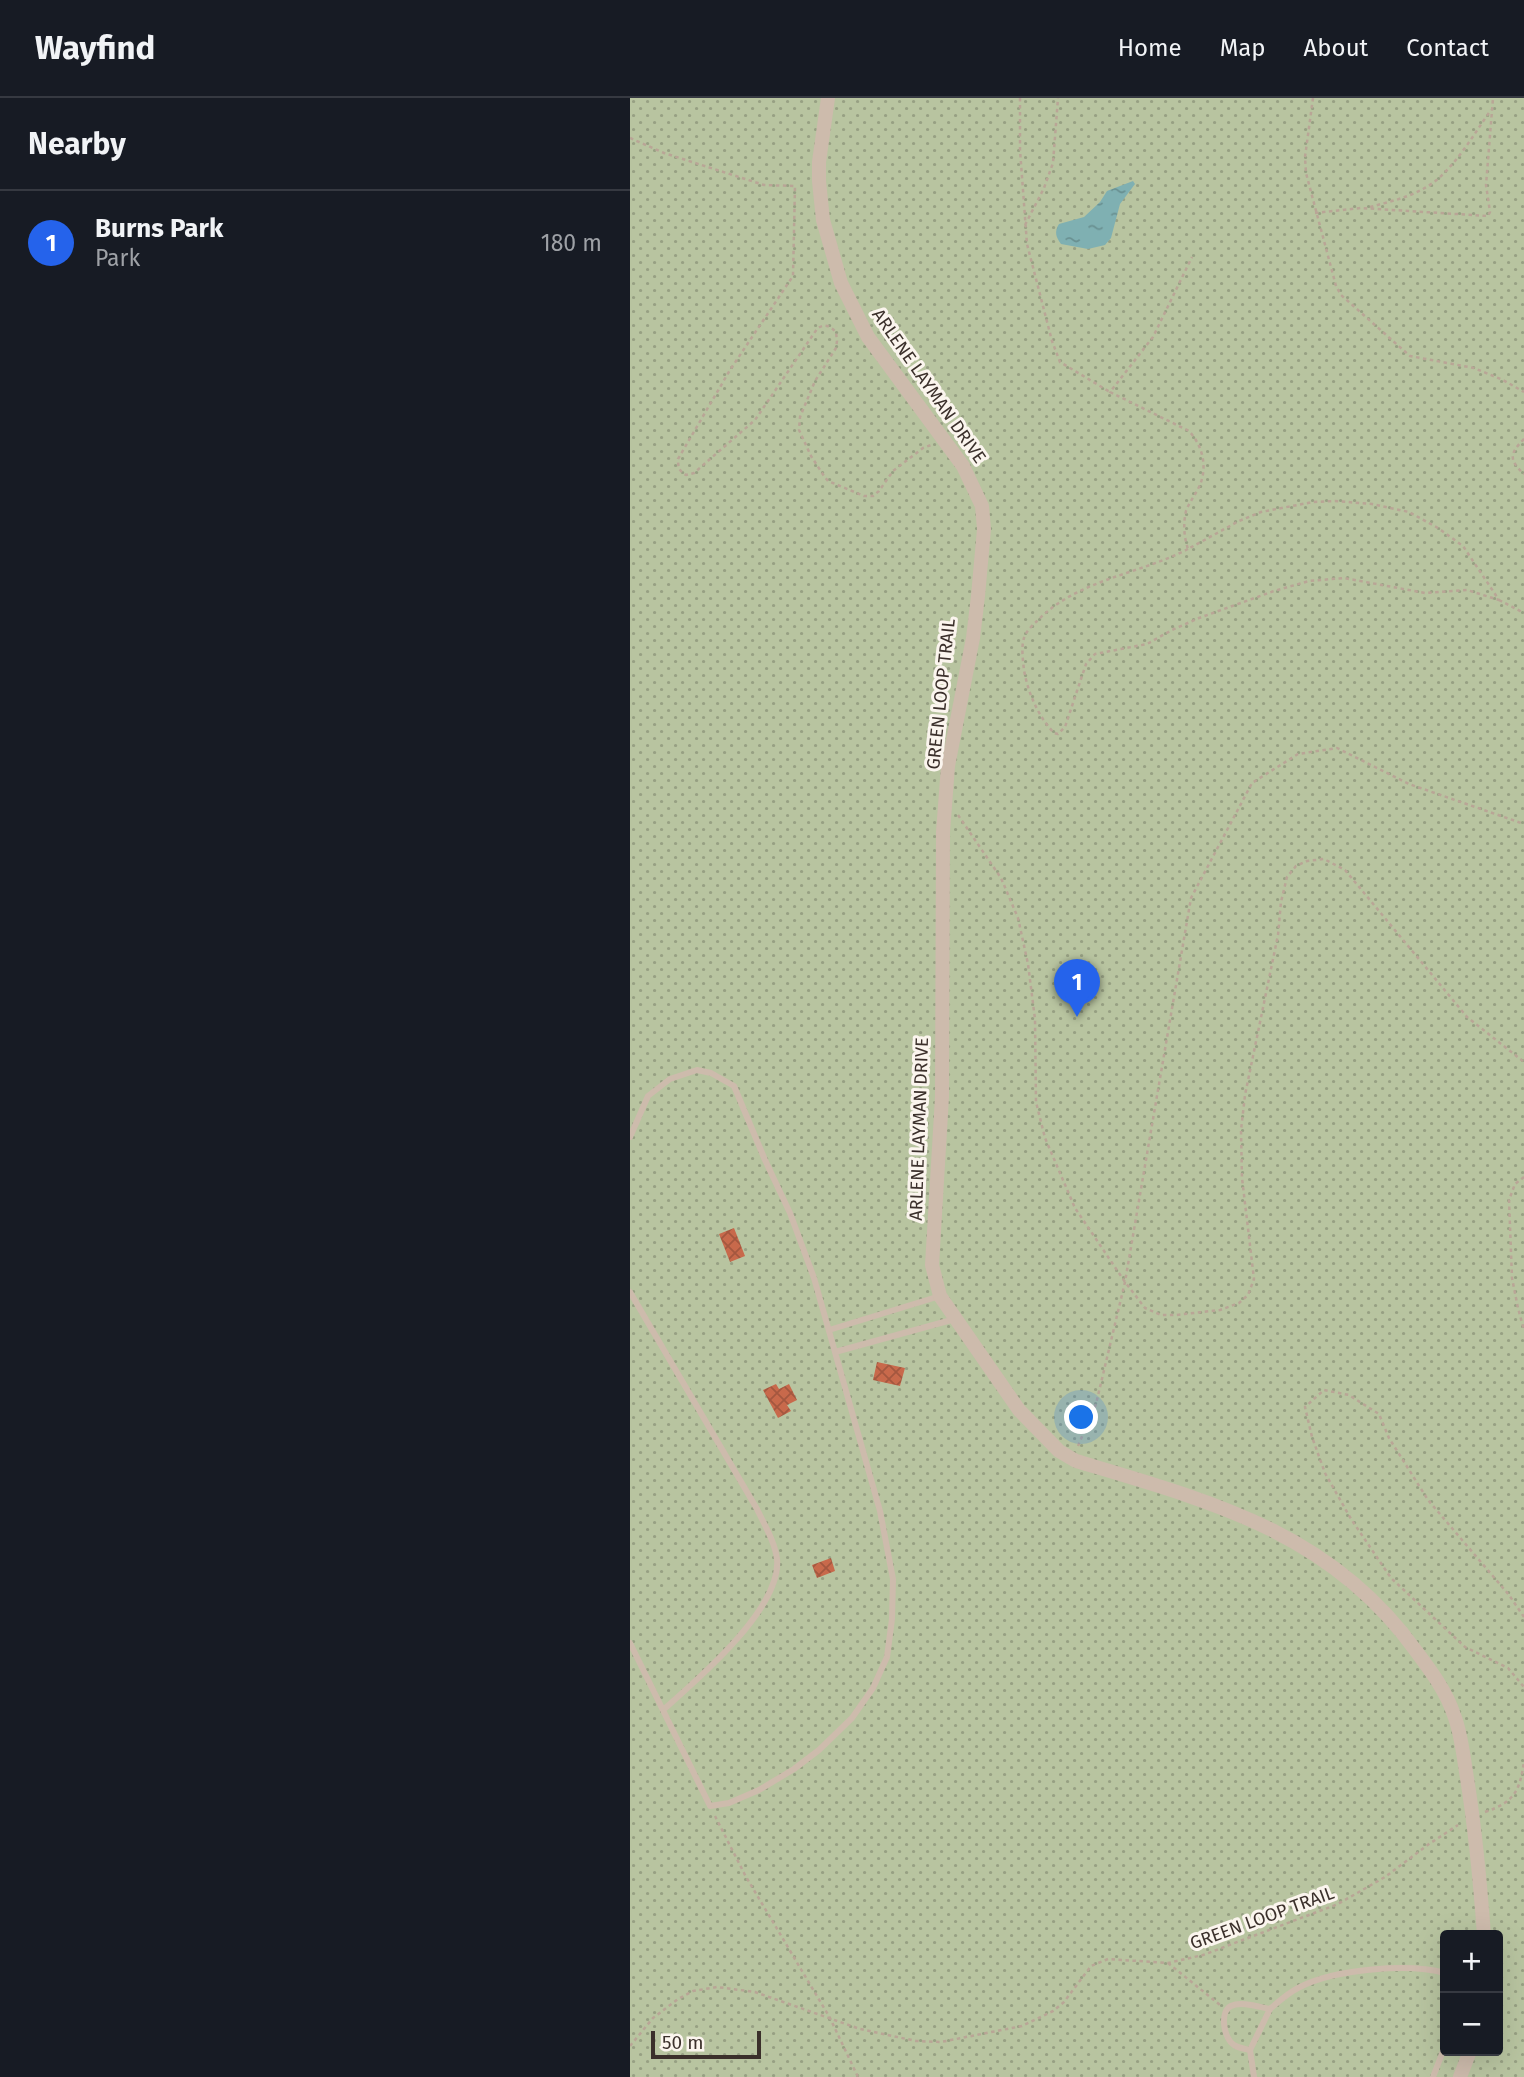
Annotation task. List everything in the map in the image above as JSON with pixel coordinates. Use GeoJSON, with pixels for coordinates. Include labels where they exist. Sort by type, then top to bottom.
{"type":"FeatureCollection","features":[{"type":"Feature","properties":{"kind":"street","name":"ARLENE LAYMAN DRIVE"},"geometry":{"type":"LineString","coordinates":[[828,98],[818,162],[819,181],[823,220],[841,283],[868,337],[963,466],[982,506],[984,529],[973,638],[948,766],[943,832],[941,1109],[932,1265],[940,1296],[1019,1410],[1059,1451],[1073,1459],[1235,1511],[1311,1550],[1342,1572],[1397,1624],[1445,1693],[1455,1716],[1473,1815],[1484,1930]]}},
{"type":"Feature","properties":{"kind":"street"},"geometry":{"type":"LineString","coordinates":[[1460,2077],[1468,2056]]}},
{"type":"Feature","properties":{"kind":"lane"},"geometry":{"type":"LineString","coordinates":[[630,1137],[648,1096],[670,1079],[696,1070],[711,1073],[734,1086],[814,1278],[880,1511],[892,1579],[892,1619],[887,1657],[873,1688],[852,1718],[818,1751],[794,1769],[729,1804],[710,1806],[630,1643]]}},
{"type":"Feature","properties":{"kind":"lane"},"geometry":{"type":"LineString","coordinates":[[630,1292],[757,1509],[777,1559],[773,1583],[761,1608],[709,1670],[663,1710]]}},
{"type":"Feature","properties":{"kind":"lane"},"geometry":{"type":"LineString","coordinates":[[829,1330],[940,1296]]}},
{"type":"Feature","properties":{"kind":"lane"},"geometry":{"type":"LineString","coordinates":[[835,1352],[955,1319]]}},
{"type":"Feature","properties":{"kind":"lane"},"geometry":{"type":"LineString","coordinates":[[1254,2077],[1250,2050],[1270,2009],[1300,1987],[1342,1974],[1410,1968],[1440,1972]]}},
{"type":"Feature","properties":{"kind":"lane"},"geometry":{"type":"LineString","coordinates":[[1250,2050],[1234,2046],[1228,2040],[1224,2022],[1226,2010],[1239,2004],[1270,2009]]}},
{"type":"Feature","properties":{"kind":"lane"},"geometry":{"type":"LineString","coordinates":[[1433,2077],[1441,2056]]}},
{"type":"Feature","properties":{"kind":"path"},"geometry":{"type":"LineString","coordinates":[[1020,98],[1020,150],[1027,244],[1057,356],[1065,366],[1110,392],[1189,431],[1196,441],[1204,461],[1201,481],[1186,511],[1184,538],[1188,549]]}},
{"type":"Feature","properties":{"kind":"path"},"geometry":{"type":"LineString","coordinates":[[1025,226],[1053,163],[1058,98]]}},
{"type":"Feature","properties":{"kind":"path"},"geometry":{"type":"LineString","coordinates":[[1313,98],[1304,163],[1315,213],[1338,292],[1410,356],[1474,368],[1524,392]]}},
{"type":"Feature","properties":{"kind":"path"},"geometry":{"type":"LineString","coordinates":[[1315,213],[1367,208],[1488,216],[1490,212],[1486,185],[1493,98]]}},
{"type":"Feature","properties":{"kind":"path"},"geometry":{"type":"LineString","coordinates":[[1367,208],[1414,193],[1436,181],[1465,147],[1492,108]]}},
{"type":"Feature","properties":{"kind":"path"},"geometry":{"type":"LineString","coordinates":[[630,138],[664,153],[764,185],[795,186],[793,276],[730,370],[678,459],[681,472],[686,475],[694,473],[755,420],[821,326],[836,332],[838,341],[815,381],[800,417],[799,430],[811,456],[828,481],[864,496],[873,496],[880,491],[893,471],[929,444],[933,445]]}},
{"type":"Feature","properties":{"kind":"path"},"geometry":{"type":"LineString","coordinates":[[1110,392],[1153,337],[1192,257]]}},
{"type":"Feature","properties":{"kind":"path"},"geometry":{"type":"LineString","coordinates":[[1524,439],[1514,452],[1512,460],[1524,474]]}},
{"type":"Feature","properties":{"kind":"path"},"geometry":{"type":"LineString","coordinates":[[1499,600],[1463,546],[1409,512],[1372,503],[1313,502],[1248,516],[1161,563],[1107,579],[1072,594],[1045,613],[1025,634],[1023,639],[1026,681],[1037,708],[1054,733],[1058,734],[1065,727],[1086,663],[1095,654],[1147,644],[1199,618],[1309,581],[1344,578],[1425,593],[1467,590],[1499,600],[1524,613]]}},
{"type":"Feature","properties":{"kind":"path"},"geometry":{"type":"LineString","coordinates":[[1073,1459],[1096,1404],[1125,1282],[1191,898],[1252,783],[1298,754],[1337,748],[1409,784],[1524,824]]}},
{"type":"Feature","properties":{"kind":"path","name":"GREEN LOOP TRAIL"},"geometry":{"type":"LineString","coordinates":[[946,791],[961,821],[1001,878],[1018,918],[1028,964],[1033,1005],[1037,1102],[1045,1138],[1075,1208],[1145,1308],[1161,1315],[1220,1310],[1239,1303],[1248,1295],[1254,1279],[1242,1178],[1241,1130],[1245,1094],[1279,935],[1281,902],[1287,877],[1296,866],[1307,860],[1324,859],[1345,870],[1467,1017],[1524,1062]]}},
{"type":"Feature","properties":{"kind":"path"},"geometry":{"type":"LineString","coordinates":[[1524,1177],[1515,1184],[1509,1200],[1512,1278],[1524,1330]]}},
{"type":"Feature","properties":{"kind":"path"},"geometry":{"type":"LineString","coordinates":[[1524,1617],[1509,1595],[1427,1500],[1389,1438],[1379,1414],[1349,1395],[1324,1390],[1305,1407],[1325,1473],[1391,1578],[1465,1647],[1508,1668],[1524,1687]]}},
{"type":"Feature","properties":{"kind":"path","name":"GREEN LOOP TRAIL"},"geometry":{"type":"LineString","coordinates":[[630,2046],[653,2018],[678,1998],[694,1991],[717,1987],[755,1992],[860,2029],[916,2040],[942,2042],[1022,2026],[1065,2002],[1091,1966],[1108,1959],[1168,1963],[1203,1955],[1338,1904],[1385,1878],[1473,1815],[1497,1808],[1513,1798],[1521,1782],[1524,1761]]}},
{"type":"Feature","properties":{"kind":"path"},"geometry":{"type":"LineString","coordinates":[[710,1806],[745,1875],[830,2018],[858,2077]]}},
{"type":"Feature","properties":{"kind":"path"},"geometry":{"type":"LineString","coordinates":[[1168,1963],[1226,2010]]}},
{"type":"Feature","properties":{"kind":"green space"},"geometry":{"type":"Polygon","coordinates":[[[630,98],[1524,98],[1524,2077],[630,2077],[630,98]]]}},
{"type":"Feature","properties":{"kind":"water"},"geometry":{"type":"Polygon","coordinates":[[[1133,181],[1135,184],[1120,204],[1111,238],[1105,245],[1088,249],[1061,244],[1056,234],[1059,224],[1084,217],[1107,191],[1133,181]]]}},
{"type":"Feature","properties":{"kind":"building"},"geometry":{"type":"Polygon","coordinates":[[[734,1228],[745,1256],[730,1262],[719,1234],[734,1228]]]}},
{"type":"Feature","properties":{"kind":"building"},"geometry":{"type":"Polygon","coordinates":[[[877,1362],[905,1368],[900,1386],[873,1380],[877,1362]]]}},
{"type":"Feature","properties":{"kind":"building"},"geometry":{"type":"Polygon","coordinates":[[[776,1384],[779,1389],[789,1384],[797,1400],[787,1405],[791,1411],[778,1418],[763,1390],[776,1384]]]}},
{"type":"Feature","properties":{"kind":"building"},"geometry":{"type":"Polygon","coordinates":[[[831,1558],[835,1571],[817,1578],[812,1565],[831,1558]]]}},
{"type":"Feature","properties":{"kind":"place","name":"Burns Park"},"geometry":{"type":"Point","coordinates":[1077,1017]}}]}
